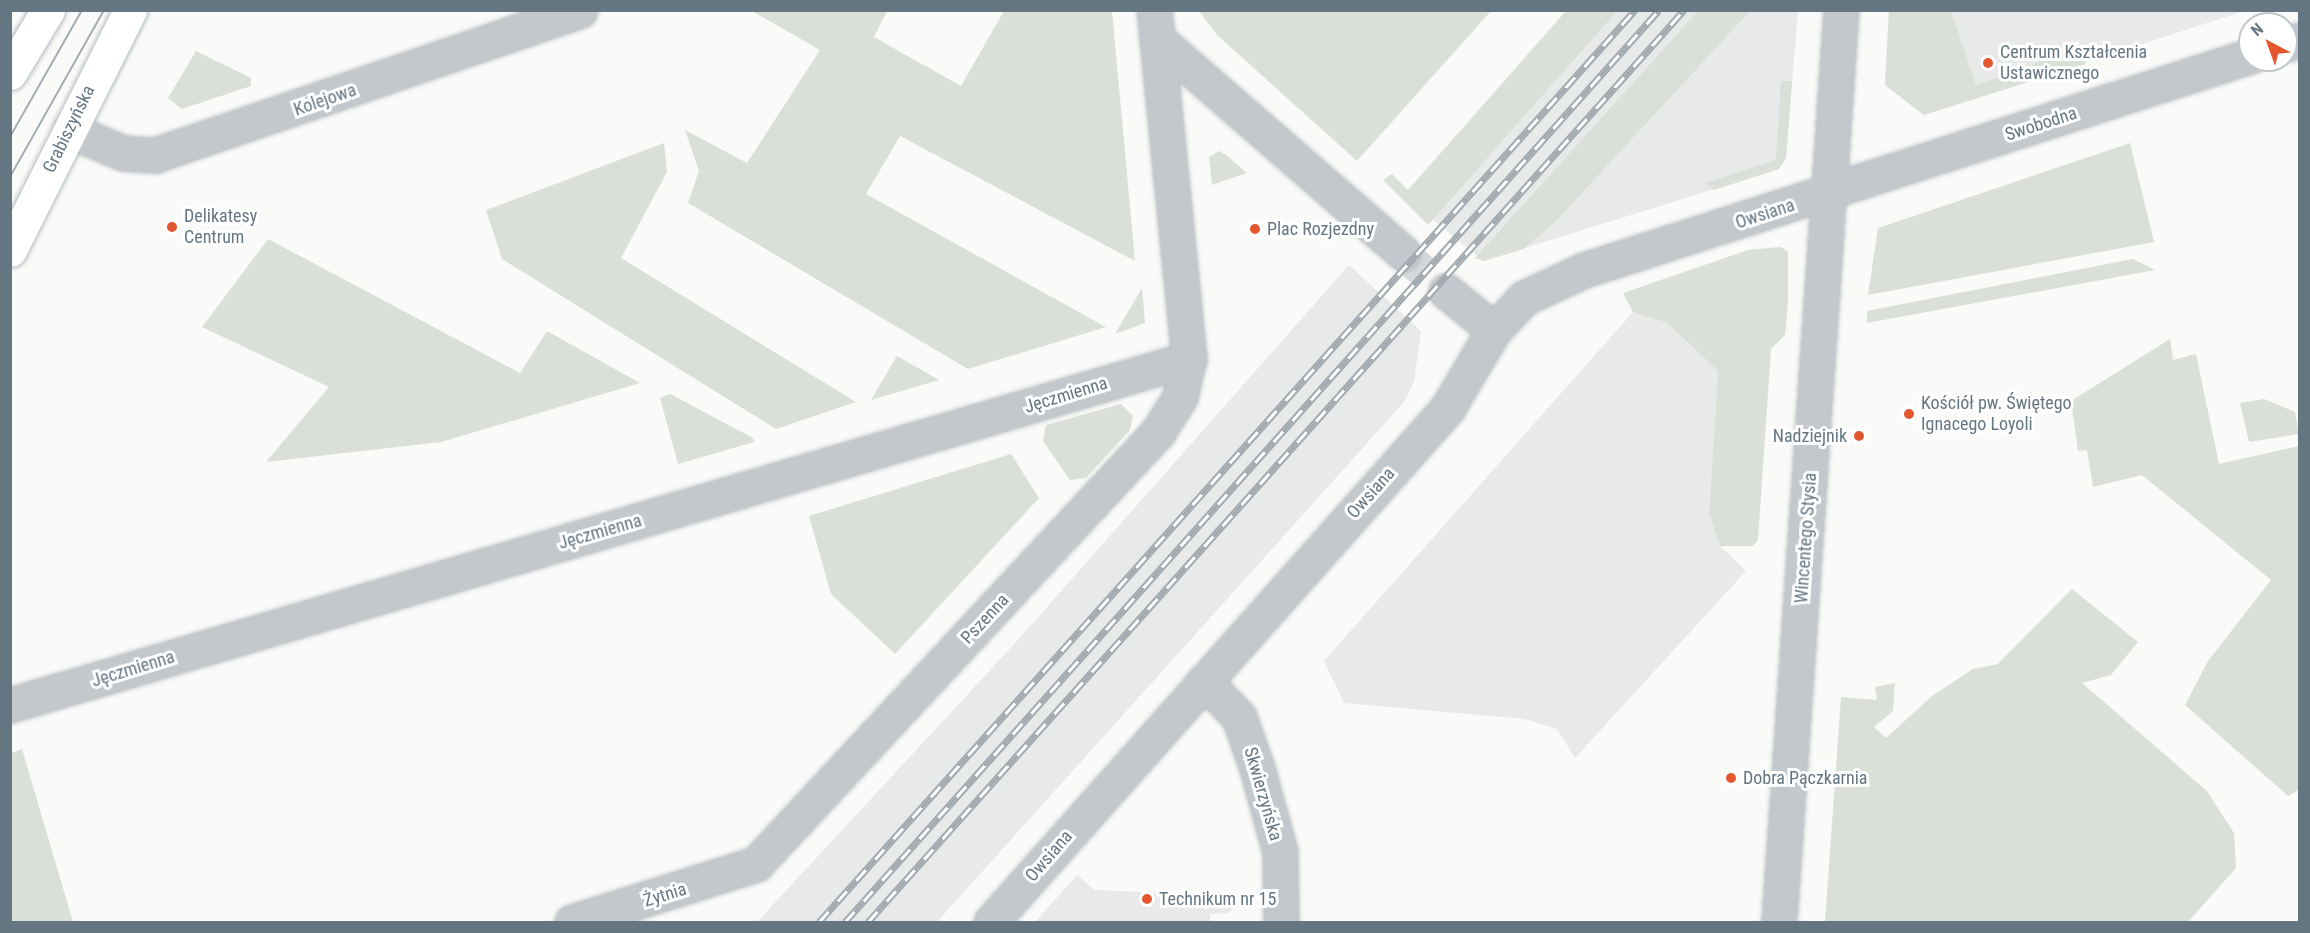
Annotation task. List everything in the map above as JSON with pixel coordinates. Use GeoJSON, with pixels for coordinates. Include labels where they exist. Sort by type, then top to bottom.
{"type":"FeatureCollection","features":[{"type":"Feature","properties":{"kind":"main road"},"geometry":{"type":"LineString","coordinates":[[10,73],[48,10]]}},
{"type":"Feature","properties":{"kind":"main road","name":"Grabiszyńska"},"geometry":{"type":"LineString","coordinates":[[10,250],[130,10]]}},
{"type":"Feature","properties":{"kind":"street","name":"Kolejowa"},"geometry":{"type":"LineString","coordinates":[[69,130],[123,153],[155,155],[580,10]]}},
{"type":"Feature","properties":{"kind":"street","name":"Wincentego Stysia"},"geometry":{"type":"LineString","coordinates":[[1779,922],[1832,192],[1841,10]]}},
{"type":"Feature","properties":{"kind":"street"},"geometry":{"type":"LineString","coordinates":[[1156,25],[1403,253]]}},
{"type":"Feature","properties":{"kind":"street"},"geometry":{"type":"LineString","coordinates":[[1156,25],[1189,359]]}},
{"type":"Feature","properties":{"kind":"street","name":"Swobodna"},"geometry":{"type":"LineString","coordinates":[[1832,192],[2238,60]]}},
{"type":"Feature","properties":{"kind":"street","name":"Owsiana"},"geometry":{"type":"LineString","coordinates":[[991,922],[1446,409],[1494,330],[1524,298],[1551,283],[1832,192]]}},
{"type":"Feature","properties":{"kind":"street"},"geometry":{"type":"LineString","coordinates":[[1446,291],[1494,330]]}},
{"type":"Feature","properties":{"kind":"street","name":"Jęczmienna"},"geometry":{"type":"LineString","coordinates":[[10,705],[1189,359]]}},
{"type":"Feature","properties":{"kind":"street","name":"Pszenna"},"geometry":{"type":"LineString","coordinates":[[756,864],[1158,432],[1180,398],[1189,359]]}},
{"type":"Feature","properties":{"kind":"street","name":"Skwierzyńska"},"geometry":{"type":"LineString","coordinates":[[1204,681],[1239,717],[1257,768],[1280,852],[1281,922]]}},
{"type":"Feature","properties":{"kind":"street","name":"Żytnia"},"geometry":{"type":"LineString","coordinates":[[572,922],[756,864]]}},
{"type":"Feature","properties":{"kind":"shaded area"},"geometry":{"type":"Polygon","coordinates":[[[1699,10],[1750,11],[1556,221],[1524,249],[1483,261],[1475,258],[1699,10]]]}},
{"type":"Feature","properties":{"kind":"shaded area"},"geometry":{"type":"Polygon","coordinates":[[[752,11],[887,11],[874,37],[961,86],[1004,11],[1112,11],[1135,261],[900,136],[866,194],[1106,327],[968,369],[688,203],[699,171],[685,130],[747,163],[820,50],[752,11]]]}},
{"type":"Feature","properties":{"kind":"shaded area"},"geometry":{"type":"Polygon","coordinates":[[[1199,11],[1491,11],[1357,161],[1217,35],[1199,11]]]}},
{"type":"Feature","properties":{"kind":"shaded area"},"geometry":{"type":"Polygon","coordinates":[[[1566,11],[1617,11],[1428,225],[1383,180],[1392,174],[1408,190],[1566,11]]]}},
{"type":"Feature","properties":{"kind":"shaded area"},"geometry":{"type":"Polygon","coordinates":[[[1570,11],[1798,11],[1786,158],[1779,169],[1483,261],[1433,220],[1570,11]]]}},
{"type":"Feature","properties":{"kind":"shaded area","name":"Centrum Kształcenia Ustawicznego"},"geometry":{"type":"Polygon","coordinates":[[[1889,11],[2244,11],[1924,115],[1885,85],[1889,11]]]}},
{"type":"Feature","properties":{"kind":"shaded area"},"geometry":{"type":"Polygon","coordinates":[[[1889,11],[1951,11],[1976,85],[2078,48],[2086,64],[1924,115],[1885,85],[1889,11]]]}},
{"type":"Feature","properties":{"kind":"shaded area"},"geometry":{"type":"Polygon","coordinates":[[[196,51],[251,78],[251,86],[182,109],[168,98],[196,51]]]}},
{"type":"Feature","properties":{"kind":"shaded area"},"geometry":{"type":"Polygon","coordinates":[[[1781,81],[1792,81],[1786,158],[1779,169],[1714,190],[1705,183],[1776,160],[1781,81]]]}},
{"type":"Feature","properties":{"kind":"shaded area"},"geometry":{"type":"Polygon","coordinates":[[[664,143],[667,172],[621,258],[856,402],[776,429],[502,259],[486,210],[664,143]]]}},
{"type":"Feature","properties":{"kind":"shaded area"},"geometry":{"type":"Polygon","coordinates":[[[2130,143],[2154,242],[1868,295],[1878,228],[2130,143]]]}},
{"type":"Feature","properties":{"kind":"shaded area"},"geometry":{"type":"Polygon","coordinates":[[[1219,151],[1247,173],[1212,185],[1209,157],[1219,151]]]}},
{"type":"Feature","properties":{"kind":"shaded area"},"geometry":{"type":"Polygon","coordinates":[[[268,239],[520,373],[547,331],[640,383],[441,442],[266,462],[329,387],[202,327],[268,239]]]}},
{"type":"Feature","properties":{"kind":"shaded area"},"geometry":{"type":"Polygon","coordinates":[[[1781,247],[1788,252],[1788,302],[1785,335],[1771,349],[1758,540],[1753,546],[1720,546],[1709,513],[1718,371],[1667,323],[1633,312],[1623,293],[1748,250],[1781,247]]]}},
{"type":"Feature","properties":{"kind":"shaded area"},"geometry":{"type":"Polygon","coordinates":[[[2133,259],[2155,270],[1867,323],[1867,311],[2133,259]]]}},
{"type":"Feature","properties":{"kind":"shaded area"},"geometry":{"type":"Polygon","coordinates":[[[1349,265],[1421,331],[1414,382],[1404,402],[937,922],[757,922],[1017,641],[1349,265]]]}},
{"type":"Feature","properties":{"kind":"shaded area"},"geometry":{"type":"Polygon","coordinates":[[[1142,288],[1145,323],[1115,334],[1142,288]]]}},
{"type":"Feature","properties":{"kind":"shaded area"},"geometry":{"type":"Polygon","coordinates":[[[1633,312],[1667,323],[1718,371],[1709,513],[1720,546],[1746,571],[1575,758],[1557,729],[1525,719],[1344,703],[1324,661],[1633,312]]]}},
{"type":"Feature","properties":{"kind":"shaded area"},"geometry":{"type":"Polygon","coordinates":[[[2170,339],[2173,360],[2196,354],[2219,464],[2299,446],[2300,789],[2288,796],[2185,705],[2208,661],[2271,580],[2142,475],[2093,487],[2087,450],[2078,451],[2071,401],[2170,339]]]}},
{"type":"Feature","properties":{"kind":"shaded area"},"geometry":{"type":"Polygon","coordinates":[[[897,356],[939,380],[871,400],[897,356]]]}},
{"type":"Feature","properties":{"kind":"shaded area"},"geometry":{"type":"Polygon","coordinates":[[[670,394],[753,438],[754,442],[678,464],[660,398],[670,394]]]}},
{"type":"Feature","properties":{"kind":"shaded area"},"geometry":{"type":"Polygon","coordinates":[[[2264,399],[2295,412],[2299,434],[2249,442],[2240,403],[2264,399]]]}},
{"type":"Feature","properties":{"kind":"shaded area"},"geometry":{"type":"Polygon","coordinates":[[[1121,404],[1133,416],[1130,430],[1086,478],[1070,480],[1043,441],[1046,425],[1121,404]]]}},
{"type":"Feature","properties":{"kind":"shaded area"},"geometry":{"type":"Polygon","coordinates":[[[1011,454],[1039,498],[895,654],[831,594],[809,516],[1011,454]]]}},
{"type":"Feature","properties":{"kind":"shaded area"},"geometry":{"type":"Polygon","coordinates":[[[2072,589],[2138,642],[2111,675],[2082,683],[2207,791],[2234,833],[2236,868],[2188,922],[1825,922],[1841,697],[1877,700],[1875,687],[1895,683],[1893,711],[1874,727],[1886,738],[1932,696],[1973,669],[1998,664],[2072,589]]]}},
{"type":"Feature","properties":{"kind":"shaded area"},"geometry":{"type":"Polygon","coordinates":[[[22,749],[73,922],[11,922],[11,753],[22,749]]]}},
{"type":"Feature","properties":{"kind":"shaded area","name":"Technikum nr 15"},"geometry":{"type":"Polygon","coordinates":[[[1077,875],[1095,890],[1238,896],[1237,903],[1229,913],[1210,914],[1210,922],[1035,922],[1077,875]]]}},
{"type":"Feature","properties":{"kind":"tunnel"},"geometry":{"type":"LineString","coordinates":[[1403,253],[1446,291]]}},
{"type":"Feature","properties":{"kind":"tram line"},"geometry":{"type":"LineString","coordinates":[[10,137],[82,10]]}},
{"type":"Feature","properties":{"kind":"tram line"},"geometry":{"type":"LineString","coordinates":[[10,177],[104,10]]}},
{"type":"Feature","properties":{"kind":"railway"},"geometry":{"type":"LineString","coordinates":[[819,922],[1635,10]]}},
{"type":"Feature","properties":{"kind":"railway"},"geometry":{"type":"LineString","coordinates":[[845,922],[1659,10]]}},
{"type":"Feature","properties":{"kind":"railway"},"geometry":{"type":"LineString","coordinates":[[868,922],[1684,10]]}},
{"type":"Feature","properties":{"kind":"place","name":"Centrum Kształcenia Ustawicznego"},"geometry":{"type":"Point","coordinates":[1988,63]}},
{"type":"Feature","properties":{"kind":"place","name":"Delikatesy Centrum"},"geometry":{"type":"Point","coordinates":[172,227]}},
{"type":"Feature","properties":{"kind":"place","name":"Plac Rozjezdny"},"geometry":{"type":"Point","coordinates":[1255,229]}},
{"type":"Feature","properties":{"kind":"place","name":"Kościół pw. Świętego Ignacego Loyoli"},"geometry":{"type":"Point","coordinates":[1909,414]}},
{"type":"Feature","properties":{"kind":"place","name":"Nadziejnik"},"geometry":{"type":"Point","coordinates":[1859,436]}},
{"type":"Feature","properties":{"kind":"place","name":"Dobra Pączkarnia"},"geometry":{"type":"Point","coordinates":[1731,778]}},
{"type":"Feature","properties":{"kind":"place","name":"Technikum nr 15"},"geometry":{"type":"Point","coordinates":[1147,899]}}]}
